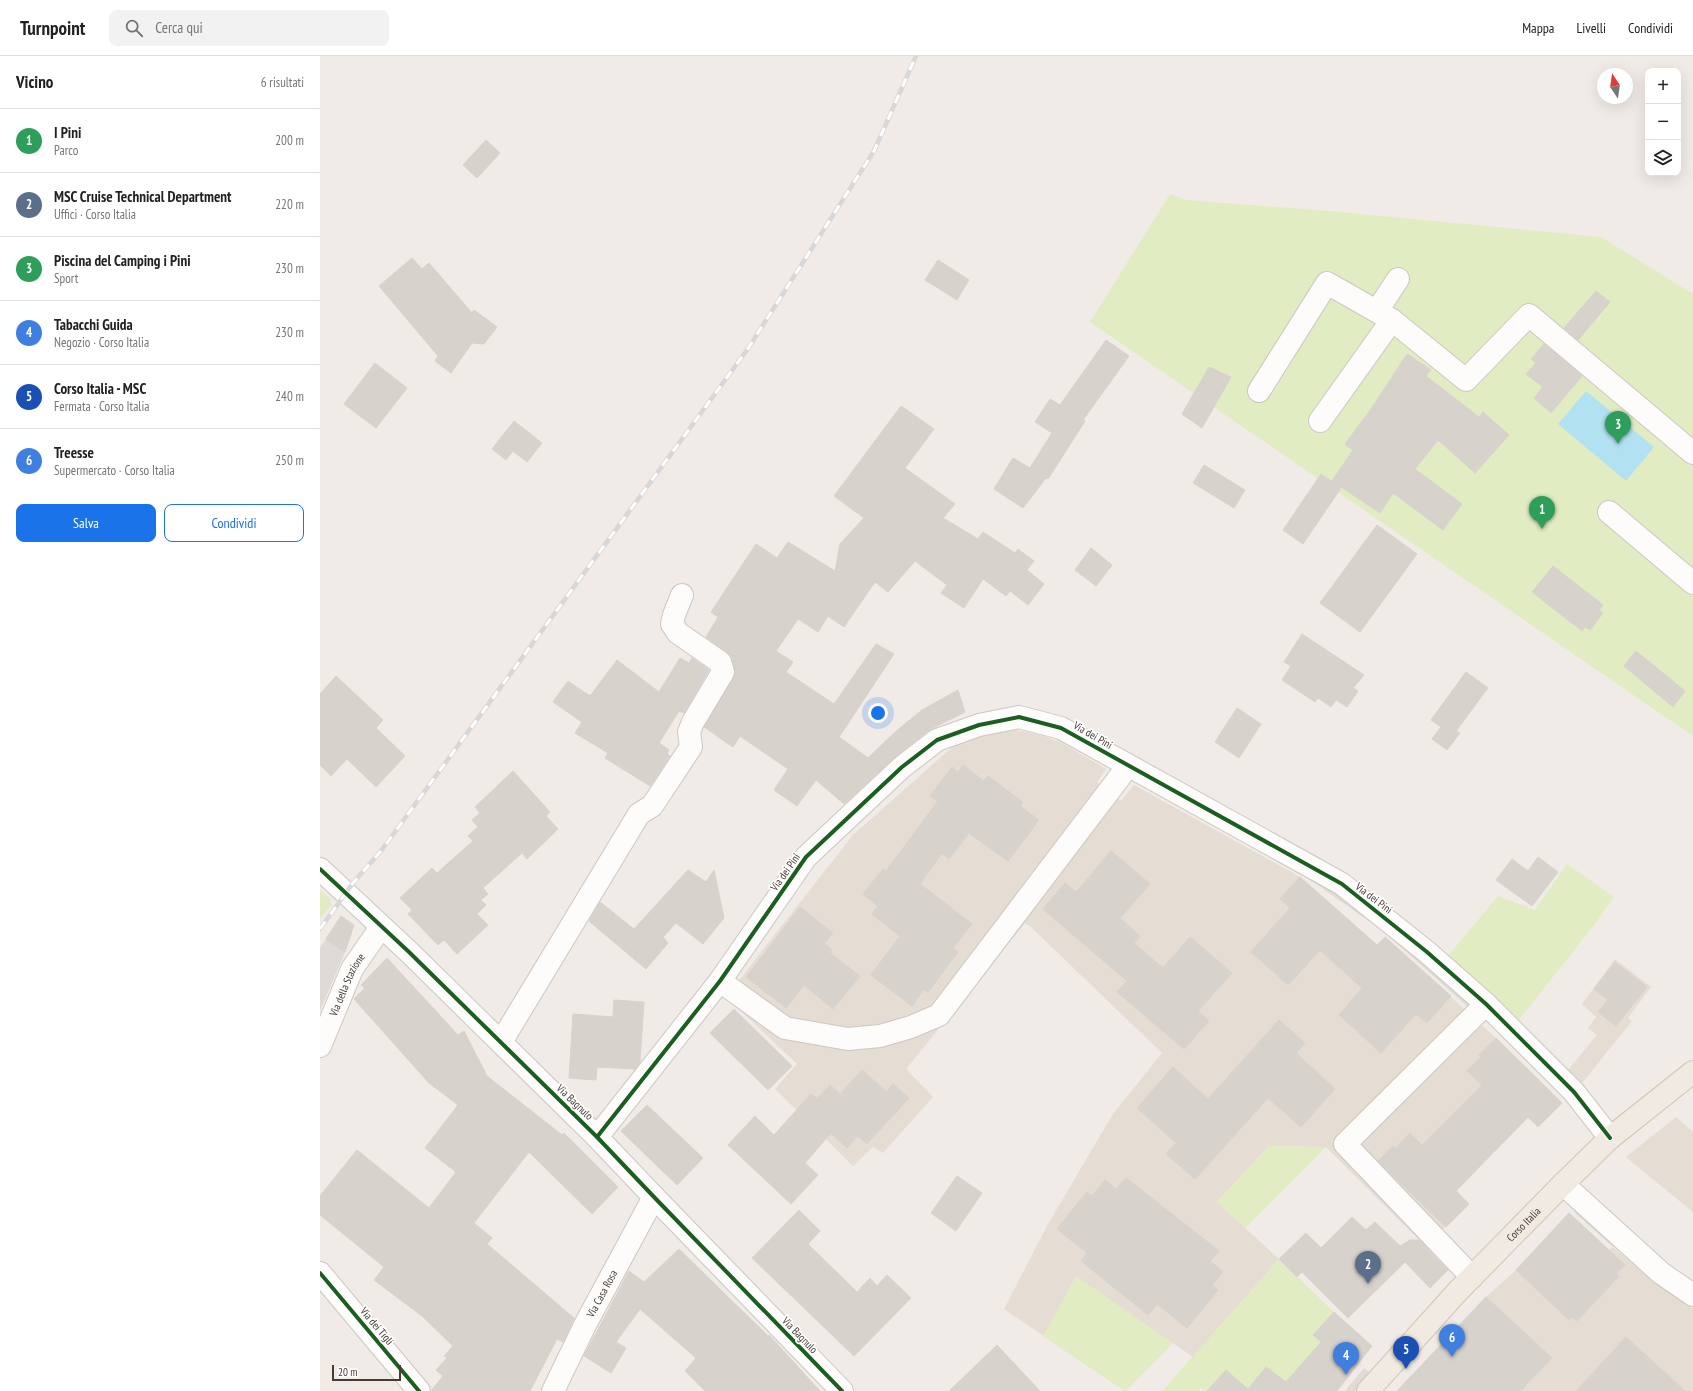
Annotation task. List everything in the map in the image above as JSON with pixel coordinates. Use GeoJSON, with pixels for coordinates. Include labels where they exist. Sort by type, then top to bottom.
{"type":"FeatureCollection","features":[{"type":"Feature","properties":{"kind":"main road","name":"Corso Italia"},"geometry":{"type":"LineString","coordinates":[[1368,1391],[1465,1284],[1563,1184],[1610,1138],[1693,1072]]}},
{"type":"Feature","properties":{"kind":"street"},"geometry":{"type":"LineString","coordinates":[[1320,421],[1385,316],[1398,279]]}},
{"type":"Feature","properties":{"kind":"street"},"geometry":{"type":"LineString","coordinates":[[1259,391],[1327,283],[1385,316],[1466,380],[1529,315],[1693,453]]}},
{"type":"Feature","properties":{"kind":"street"},"geometry":{"type":"LineString","coordinates":[[1609,512],[1693,583]]}},
{"type":"Feature","properties":{"kind":"street"},"geometry":{"type":"LineString","coordinates":[[501,1042],[639,814],[652,806],[691,747],[690,732],[693,722],[723,672],[720,662],[678,633],[672,624],[682,595]]}},
{"type":"Feature","properties":{"kind":"street","name":"Via dei Pini"},"geometry":{"type":"LineString","coordinates":[[598,1136],[720,981],[806,857],[902,767],[937,740],[979,725],[1019,717],[1061,728],[1342,884],[1427,952],[1486,1004],[1574,1092],[1610,1138]]}},
{"type":"Feature","properties":{"kind":"street"},"geometry":{"type":"LineString","coordinates":[[720,981],[785,1028],[848,1039],[880,1036],[911,1027],[939,1015],[1128,766]]}},
{"type":"Feature","properties":{"kind":"street","name":"Via Bagnulo"},"geometry":{"type":"LineString","coordinates":[[320,870],[598,1136],[654,1197],[842,1391]]}},
{"type":"Feature","properties":{"kind":"street","name":"Via della Stazione"},"geometry":{"type":"LineString","coordinates":[[320,1046],[352,969],[381,927]]}},
{"type":"Feature","properties":{"kind":"street"},"geometry":{"type":"LineString","coordinates":[[1465,1284],[1345,1144],[1486,1004]]}},
{"type":"Feature","properties":{"kind":"street"},"geometry":{"type":"LineString","coordinates":[[1563,1184],[1661,1273],[1693,1296]]}},
{"type":"Feature","properties":{"kind":"street","name":"Via Casa Rosa"},"geometry":{"type":"LineString","coordinates":[[553,1391],[586,1323],[654,1197]]}},
{"type":"Feature","properties":{"kind":"street","name":"Via dei Tigli"},"geometry":{"type":"LineString","coordinates":[[320,1273],[419,1391]]}},
{"type":"Feature","properties":{"kind":"shaded area"},"geometry":{"type":"Polygon","coordinates":[[[1017,730],[1044,736],[1062,743],[1106,769],[1097,782],[1121,801],[1134,785],[1300,877],[1377,945],[1385,937],[1496,1038],[1562,1103],[1538,1127],[1528,1118],[1456,1190],[1469,1204],[1425,1246],[1326,1147],[1269,1146],[1217,1202],[1279,1259],[1193,1357],[1173,1343],[1125,1391],[1004,1309],[1048,1224],[1113,1114],[1162,1053],[1030,926],[1025,923],[906,1069],[933,1097],[883,1153],[873,1147],[853,1166],[775,1089],[797,1064],[726,997],[853,835],[957,743],[978,734],[1017,730]]]}},
{"type":"Feature","properties":{"kind":"shaded area"},"geometry":{"type":"Polygon","coordinates":[[[1154,784],[1305,868],[1472,1001],[1467,1006],[1383,931],[1302,874],[1150,790],[1154,784]]]}},
{"type":"Feature","properties":{"kind":"shaded area"},"geometry":{"type":"Polygon","coordinates":[[[326,939],[345,952],[320,1011],[320,948],[326,939]]]}},
{"type":"Feature","properties":{"kind":"shaded area"},"geometry":{"type":"Polygon","coordinates":[[[1615,959],[1651,987],[1628,1018],[1632,1021],[1582,1083],[1568,1070],[1597,1035],[1588,1028],[1596,1017],[1582,1004],[1615,959]]]}},
{"type":"Feature","properties":{"kind":"shaded area"},"geometry":{"type":"Polygon","coordinates":[[[1676,1117],[1693,1132],[1693,1212],[1626,1157],[1676,1117]]]}},
{"type":"Feature","properties":{"kind":"shaded area"},"geometry":{"type":"Polygon","coordinates":[[[1579,1207],[1617,1242],[1613,1247],[1574,1212],[1579,1207]]]}},
{"type":"Feature","properties":{"kind":"shaded area"},"geometry":{"type":"Polygon","coordinates":[[[1569,1213],[1609,1250],[1613,1247],[1644,1273],[1693,1309],[1693,1391],[1397,1391],[1486,1297],[1516,1270],[1569,1213]]]}},
{"type":"Feature","properties":{"kind":"shaded area"},"geometry":{"type":"Polygon","coordinates":[[[1364,1368],[1370,1373],[1355,1391],[1345,1391],[1364,1368]]]}},
{"type":"Feature","properties":{"kind":"green space"},"geometry":{"type":"Polygon","coordinates":[[[1170,194],[1185,200],[1329,211],[1601,237],[1693,294],[1693,736],[1090,322],[1170,194]]]}},
{"type":"Feature","properties":{"kind":"green space"},"geometry":{"type":"Polygon","coordinates":[[[1567,864],[1614,897],[1595,924],[1518,1021],[1448,956],[1498,896],[1535,910],[1567,864]]]}},
{"type":"Feature","properties":{"kind":"green space"},"geometry":{"type":"Polygon","coordinates":[[[320,890],[331,900],[330,902],[332,904],[320,919],[320,890]]]}},
{"type":"Feature","properties":{"kind":"green space"},"geometry":{"type":"Polygon","coordinates":[[[1269,1146],[1326,1147],[1245,1228],[1217,1202],[1269,1146]]]}},
{"type":"Feature","properties":{"kind":"green space"},"geometry":{"type":"Polygon","coordinates":[[[1279,1259],[1334,1312],[1314,1335],[1321,1342],[1293,1374],[1287,1391],[1250,1391],[1226,1370],[1207,1391],[1201,1388],[1199,1391],[1162,1391],[1279,1259]]]}},
{"type":"Feature","properties":{"kind":"green space"},"geometry":{"type":"Polygon","coordinates":[[[1076,1276],[1173,1343],[1125,1391],[1043,1336],[1076,1276]]]}},
{"type":"Feature","properties":{"kind":"water"},"geometry":{"type":"Polygon","coordinates":[[[1586,391],[1654,447],[1626,481],[1558,424],[1586,391]]]}},
{"type":"Feature","properties":{"kind":"building"},"geometry":{"type":"Polygon","coordinates":[[[486,140],[500,153],[477,178],[463,165],[486,140]]]}},
{"type":"Feature","properties":{"kind":"building"},"geometry":{"type":"Polygon","coordinates":[[[412,258],[422,269],[429,263],[472,313],[474,310],[497,327],[484,344],[472,343],[451,373],[435,361],[438,356],[379,286],[412,258]]]}},
{"type":"Feature","properties":{"kind":"building"},"geometry":{"type":"Polygon","coordinates":[[[938,260],[969,280],[957,300],[925,280],[938,260]]]}},
{"type":"Feature","properties":{"kind":"building"},"geometry":{"type":"Polygon","coordinates":[[[1596,291],[1610,302],[1578,340],[1564,328],[1596,291]]]}},
{"type":"Feature","properties":{"kind":"building"},"geometry":{"type":"Polygon","coordinates":[[[1106,340],[1129,356],[1083,420],[1085,421],[1048,479],[1046,478],[1023,508],[994,489],[1013,458],[1030,468],[1052,433],[1035,422],[1050,399],[1060,405],[1106,340]]]}},
{"type":"Feature","properties":{"kind":"building"},"geometry":{"type":"Polygon","coordinates":[[[1544,344],[1582,376],[1551,413],[1534,398],[1543,387],[1526,374],[1536,363],[1531,359],[1544,344]]]}},
{"type":"Feature","properties":{"kind":"building"},"geometry":{"type":"Polygon","coordinates":[[[1407,354],[1431,370],[1426,376],[1479,417],[1483,412],[1509,435],[1475,473],[1438,440],[1415,469],[1462,504],[1443,530],[1393,493],[1380,513],[1332,481],[1353,450],[1345,444],[1371,409],[1407,354]]]}},
{"type":"Feature","properties":{"kind":"building"},"geometry":{"type":"Polygon","coordinates":[[[375,363],[407,388],[376,428],[344,404],[375,363]]]}},
{"type":"Feature","properties":{"kind":"building"},"geometry":{"type":"Polygon","coordinates":[[[1209,367],[1231,377],[1202,428],[1182,414],[1209,367]]]}},
{"type":"Feature","properties":{"kind":"building"},"geometry":{"type":"Polygon","coordinates":[[[901,406],[934,429],[905,468],[955,504],[943,518],[978,539],[983,532],[1015,553],[1018,549],[1034,561],[1027,570],[1044,584],[1028,605],[1010,591],[1006,596],[983,579],[964,608],[941,593],[947,585],[915,561],[888,592],[875,582],[844,627],[828,616],[818,632],[798,619],[776,651],[793,662],[786,672],[834,704],[876,644],[894,654],[839,737],[868,758],[895,732],[922,710],[958,690],[965,712],[929,730],[894,758],[844,804],[816,780],[797,806],[774,790],[788,769],[740,736],[733,747],[704,727],[735,673],[732,658],[727,652],[706,637],[718,617],[711,612],[756,544],[777,558],[788,542],[835,571],[840,544],[864,518],[834,496],[901,406]]]}},
{"type":"Feature","properties":{"kind":"building"},"geometry":{"type":"Polygon","coordinates":[[[514,421],[542,443],[527,462],[513,451],[506,460],[492,449],[514,421]]]}},
{"type":"Feature","properties":{"kind":"building"},"geometry":{"type":"Polygon","coordinates":[[[1204,465],[1245,490],[1234,508],[1193,483],[1204,465]]]}},
{"type":"Feature","properties":{"kind":"building"},"geometry":{"type":"Polygon","coordinates":[[[1321,474],[1341,488],[1303,544],[1283,530],[1321,474]]]}},
{"type":"Feature","properties":{"kind":"building"},"geometry":{"type":"Polygon","coordinates":[[[1377,525],[1417,554],[1360,632],[1320,603],[1377,525]]]}},
{"type":"Feature","properties":{"kind":"building"},"geometry":{"type":"Polygon","coordinates":[[[1091,548],[1112,565],[1096,586],[1075,570],[1091,548]]]}},
{"type":"Feature","properties":{"kind":"building"},"geometry":{"type":"Polygon","coordinates":[[[1553,566],[1603,605],[1599,610],[1603,613],[1590,630],[1585,627],[1582,631],[1532,592],[1553,566]]]}},
{"type":"Feature","properties":{"kind":"building"},"geometry":{"type":"Polygon","coordinates":[[[1302,634],[1364,675],[1353,688],[1358,691],[1347,707],[1336,700],[1331,707],[1318,698],[1315,702],[1282,680],[1291,666],[1284,662],[1302,634]]]}},
{"type":"Feature","properties":{"kind":"building"},"geometry":{"type":"Polygon","coordinates":[[[1636,651],[1685,691],[1673,707],[1624,666],[1636,651]]]}},
{"type":"Feature","properties":{"kind":"building"},"geometry":{"type":"Polygon","coordinates":[[[680,658],[689,663],[692,658],[709,670],[684,713],[679,711],[659,743],[669,750],[667,754],[670,756],[650,786],[605,758],[608,753],[575,733],[582,722],[553,702],[568,681],[590,696],[617,660],[659,692],[680,658]]]}},
{"type":"Feature","properties":{"kind":"building"},"geometry":{"type":"Polygon","coordinates":[[[1466,672],[1488,688],[1456,731],[1460,733],[1447,750],[1432,739],[1441,727],[1431,720],[1466,672]]]}},
{"type":"Feature","properties":{"kind":"building"},"geometry":{"type":"Polygon","coordinates":[[[336,676],[383,720],[376,728],[405,756],[376,787],[347,759],[331,776],[320,765],[320,694],[336,676]]]}},
{"type":"Feature","properties":{"kind":"building"},"geometry":{"type":"Polygon","coordinates":[[[1237,708],[1261,724],[1239,758],[1215,742],[1237,708]]]}},
{"type":"Feature","properties":{"kind":"building"},"geometry":{"type":"Polygon","coordinates":[[[963,765],[984,781],[988,776],[1023,802],[1020,806],[1039,820],[1008,861],[969,833],[949,859],[942,853],[920,884],[972,924],[953,948],[958,952],[928,992],[924,989],[912,1006],[871,975],[900,936],[872,914],[878,906],[863,894],[883,869],[886,871],[938,801],[930,796],[952,767],[958,772],[963,765]]]}},
{"type":"Feature","properties":{"kind":"building"},"geometry":{"type":"Polygon","coordinates":[[[513,771],[550,812],[546,816],[558,829],[527,859],[522,853],[483,888],[488,894],[481,900],[486,905],[477,914],[488,925],[457,954],[444,940],[438,945],[408,914],[412,910],[400,898],[432,868],[437,873],[473,841],[468,836],[478,827],[472,820],[480,813],[475,807],[513,771]]]}},
{"type":"Feature","properties":{"kind":"building"},"geometry":{"type":"Polygon","coordinates":[[[1111,851],[1150,884],[1120,918],[1140,936],[1134,943],[1163,968],[1190,937],[1232,973],[1198,1011],[1209,1021],[1184,1049],[1117,992],[1127,981],[1043,909],[1065,883],[1076,892],[1111,851]]]}},
{"type":"Feature","properties":{"kind":"building"},"geometry":{"type":"Polygon","coordinates":[[[1538,857],[1558,872],[1532,906],[1496,880],[1512,859],[1528,871],[1538,857]]]}},
{"type":"Feature","properties":{"kind":"building"},"geometry":{"type":"Polygon","coordinates":[[[688,870],[706,882],[714,870],[724,918],[703,944],[676,923],[663,937],[668,943],[646,969],[589,921],[600,902],[634,929],[688,870]]]}},
{"type":"Feature","properties":{"kind":"building"},"geometry":{"type":"Polygon","coordinates":[[[1300,877],[1377,945],[1385,937],[1451,996],[1427,1023],[1416,1014],[1381,1053],[1339,1015],[1362,988],[1320,950],[1288,985],[1251,952],[1290,908],[1280,899],[1300,877]]]}},
{"type":"Feature","properties":{"kind":"building"},"geometry":{"type":"Polygon","coordinates":[[[800,907],[833,933],[824,943],[832,950],[830,953],[860,976],[833,1009],[804,985],[786,1008],[746,977],[800,907]]]}},
{"type":"Feature","properties":{"kind":"building"},"geometry":{"type":"Polygon","coordinates":[[[341,916],[354,925],[345,952],[326,939],[341,916]]]}},
{"type":"Feature","properties":{"kind":"building"},"geometry":{"type":"Polygon","coordinates":[[[387,958],[458,1035],[464,1031],[487,1076],[562,1135],[564,1133],[618,1187],[592,1214],[529,1152],[474,1223],[492,1238],[487,1244],[574,1318],[563,1342],[557,1339],[530,1391],[431,1391],[443,1376],[436,1370],[447,1358],[444,1356],[453,1346],[422,1316],[374,1280],[384,1267],[320,1215],[320,1196],[357,1150],[429,1208],[456,1172],[425,1148],[458,1105],[429,1083],[354,999],[365,988],[361,985],[387,958]]]}},
{"type":"Feature","properties":{"kind":"building"},"geometry":{"type":"Polygon","coordinates":[[[1615,962],[1647,987],[1616,1026],[1598,1012],[1608,1000],[1594,989],[1615,962]]]}},
{"type":"Feature","properties":{"kind":"building"},"geometry":{"type":"Polygon","coordinates":[[[614,1000],[644,1002],[640,1062],[635,1069],[597,1067],[596,1080],[569,1078],[573,1014],[613,1017],[614,1000]]]}},
{"type":"Feature","properties":{"kind":"building"},"geometry":{"type":"Polygon","coordinates":[[[734,1009],[792,1066],[768,1090],[710,1033],[734,1009]]]}},
{"type":"Feature","properties":{"kind":"building"},"geometry":{"type":"Polygon","coordinates":[[[1279,1020],[1305,1043],[1296,1053],[1335,1089],[1301,1127],[1268,1098],[1195,1179],[1166,1154],[1176,1143],[1137,1108],[1173,1067],[1208,1099],[1279,1020]]]}},
{"type":"Feature","properties":{"kind":"building"},"geometry":{"type":"Polygon","coordinates":[[[1496,1038],[1562,1103],[1538,1127],[1528,1117],[1456,1191],[1469,1204],[1446,1227],[1378,1161],[1393,1146],[1395,1149],[1410,1133],[1422,1145],[1482,1085],[1467,1071],[1481,1057],[1479,1055],[1496,1038]]]}},
{"type":"Feature","properties":{"kind":"building"},"geometry":{"type":"Polygon","coordinates":[[[862,1070],[887,1092],[893,1084],[909,1098],[867,1144],[858,1136],[847,1148],[831,1133],[805,1163],[818,1175],[791,1204],[728,1145],[755,1116],[774,1135],[811,1094],[817,1099],[830,1085],[840,1094],[862,1070]]]}},
{"type":"Feature","properties":{"kind":"building"},"geometry":{"type":"Polygon","coordinates":[[[647,1105],[703,1158],[677,1185],[621,1131],[647,1105]]]}},
{"type":"Feature","properties":{"kind":"building"},"geometry":{"type":"Polygon","coordinates":[[[957,1176],[982,1193],[956,1231],[931,1213],[957,1176]]]}},
{"type":"Feature","properties":{"kind":"building"},"geometry":{"type":"Polygon","coordinates":[[[1126,1178],[1219,1251],[1210,1261],[1223,1272],[1212,1285],[1218,1290],[1187,1328],[1157,1304],[1148,1315],[1081,1261],[1087,1253],[1057,1229],[1087,1192],[1092,1196],[1105,1180],[1116,1189],[1126,1178]]]}},
{"type":"Feature","properties":{"kind":"building"},"geometry":{"type":"Polygon","coordinates":[[[799,1210],[820,1231],[808,1244],[857,1292],[870,1278],[877,1286],[887,1275],[911,1298],[854,1356],[752,1258],[799,1210]]]}},
{"type":"Feature","properties":{"kind":"building"},"geometry":{"type":"Polygon","coordinates":[[[1569,1213],[1625,1265],[1616,1274],[1619,1276],[1577,1321],[1572,1317],[1569,1320],[1516,1270],[1569,1213]]]}},
{"type":"Feature","properties":{"kind":"building"},"geometry":{"type":"Polygon","coordinates":[[[1352,1217],[1366,1230],[1375,1222],[1400,1246],[1410,1240],[1419,1240],[1448,1270],[1430,1288],[1405,1262],[1348,1318],[1302,1272],[1297,1277],[1279,1259],[1306,1233],[1321,1248],[1352,1217]]]}},
{"type":"Feature","properties":{"kind":"building"},"geometry":{"type":"Polygon","coordinates":[[[679,1249],[768,1336],[769,1335],[820,1391],[705,1391],[685,1371],[696,1358],[640,1309],[616,1342],[626,1348],[611,1373],[584,1356],[629,1271],[644,1282],[679,1249]]]}},
{"type":"Feature","properties":{"kind":"building"},"geometry":{"type":"Polygon","coordinates":[[[1486,1297],[1552,1358],[1520,1391],[1397,1391],[1486,1297]]]}},
{"type":"Feature","properties":{"kind":"building"},"geometry":{"type":"Polygon","coordinates":[[[1334,1312],[1372,1346],[1337,1391],[1207,1391],[1226,1370],[1248,1389],[1266,1367],[1286,1382],[1321,1342],[1313,1335],[1334,1312]]]}},
{"type":"Feature","properties":{"kind":"building"},"geometry":{"type":"Polygon","coordinates":[[[1626,1337],[1661,1369],[1685,1391],[1576,1391],[1626,1337]]]}},
{"type":"Feature","properties":{"kind":"building"},"geometry":{"type":"Polygon","coordinates":[[[997,1345],[1040,1391],[949,1391],[997,1345]]]}},
{"type":"Feature","properties":{"kind":"railway"},"geometry":{"type":"LineString","coordinates":[[320,929],[353,883],[381,851],[747,350],[874,151],[916,56]]}},
{"type":"Feature","properties":{"kind":"cycle path"},"geometry":{"type":"LineString","coordinates":[[597,1137],[720,981],[806,857],[902,767],[937,740],[979,725],[1019,717],[1061,728],[1342,884],[1427,952],[1486,1004],[1574,1092],[1610,1138]]}},
{"type":"Feature","properties":{"kind":"cycle path"},"geometry":{"type":"LineString","coordinates":[[320,869],[409,952],[597,1137],[842,1391]]}},
{"type":"Feature","properties":{"kind":"cycle path"},"geometry":{"type":"LineString","coordinates":[[320,1273],[419,1391]]}},
{"type":"Feature","properties":{"kind":"place","name":"Piscina del Camping i Pini"},"geometry":{"type":"Point","coordinates":[1618,444]}},
{"type":"Feature","properties":{"kind":"place","name":"I Pini"},"geometry":{"type":"Point","coordinates":[1542,529]}},
{"type":"Feature","properties":{"kind":"place","name":"MSC Cruise Technical Department"},"geometry":{"type":"Point","coordinates":[1368,1284]}},
{"type":"Feature","properties":{"kind":"place","name":"Treesse"},"geometry":{"type":"Point","coordinates":[1452,1357]}},
{"type":"Feature","properties":{"kind":"place","name":"Corso Italia - MSC"},"geometry":{"type":"Point","coordinates":[1406,1369]}},
{"type":"Feature","properties":{"kind":"place","name":"Tabacchi Guida"},"geometry":{"type":"Point","coordinates":[1346,1375]}}]}
